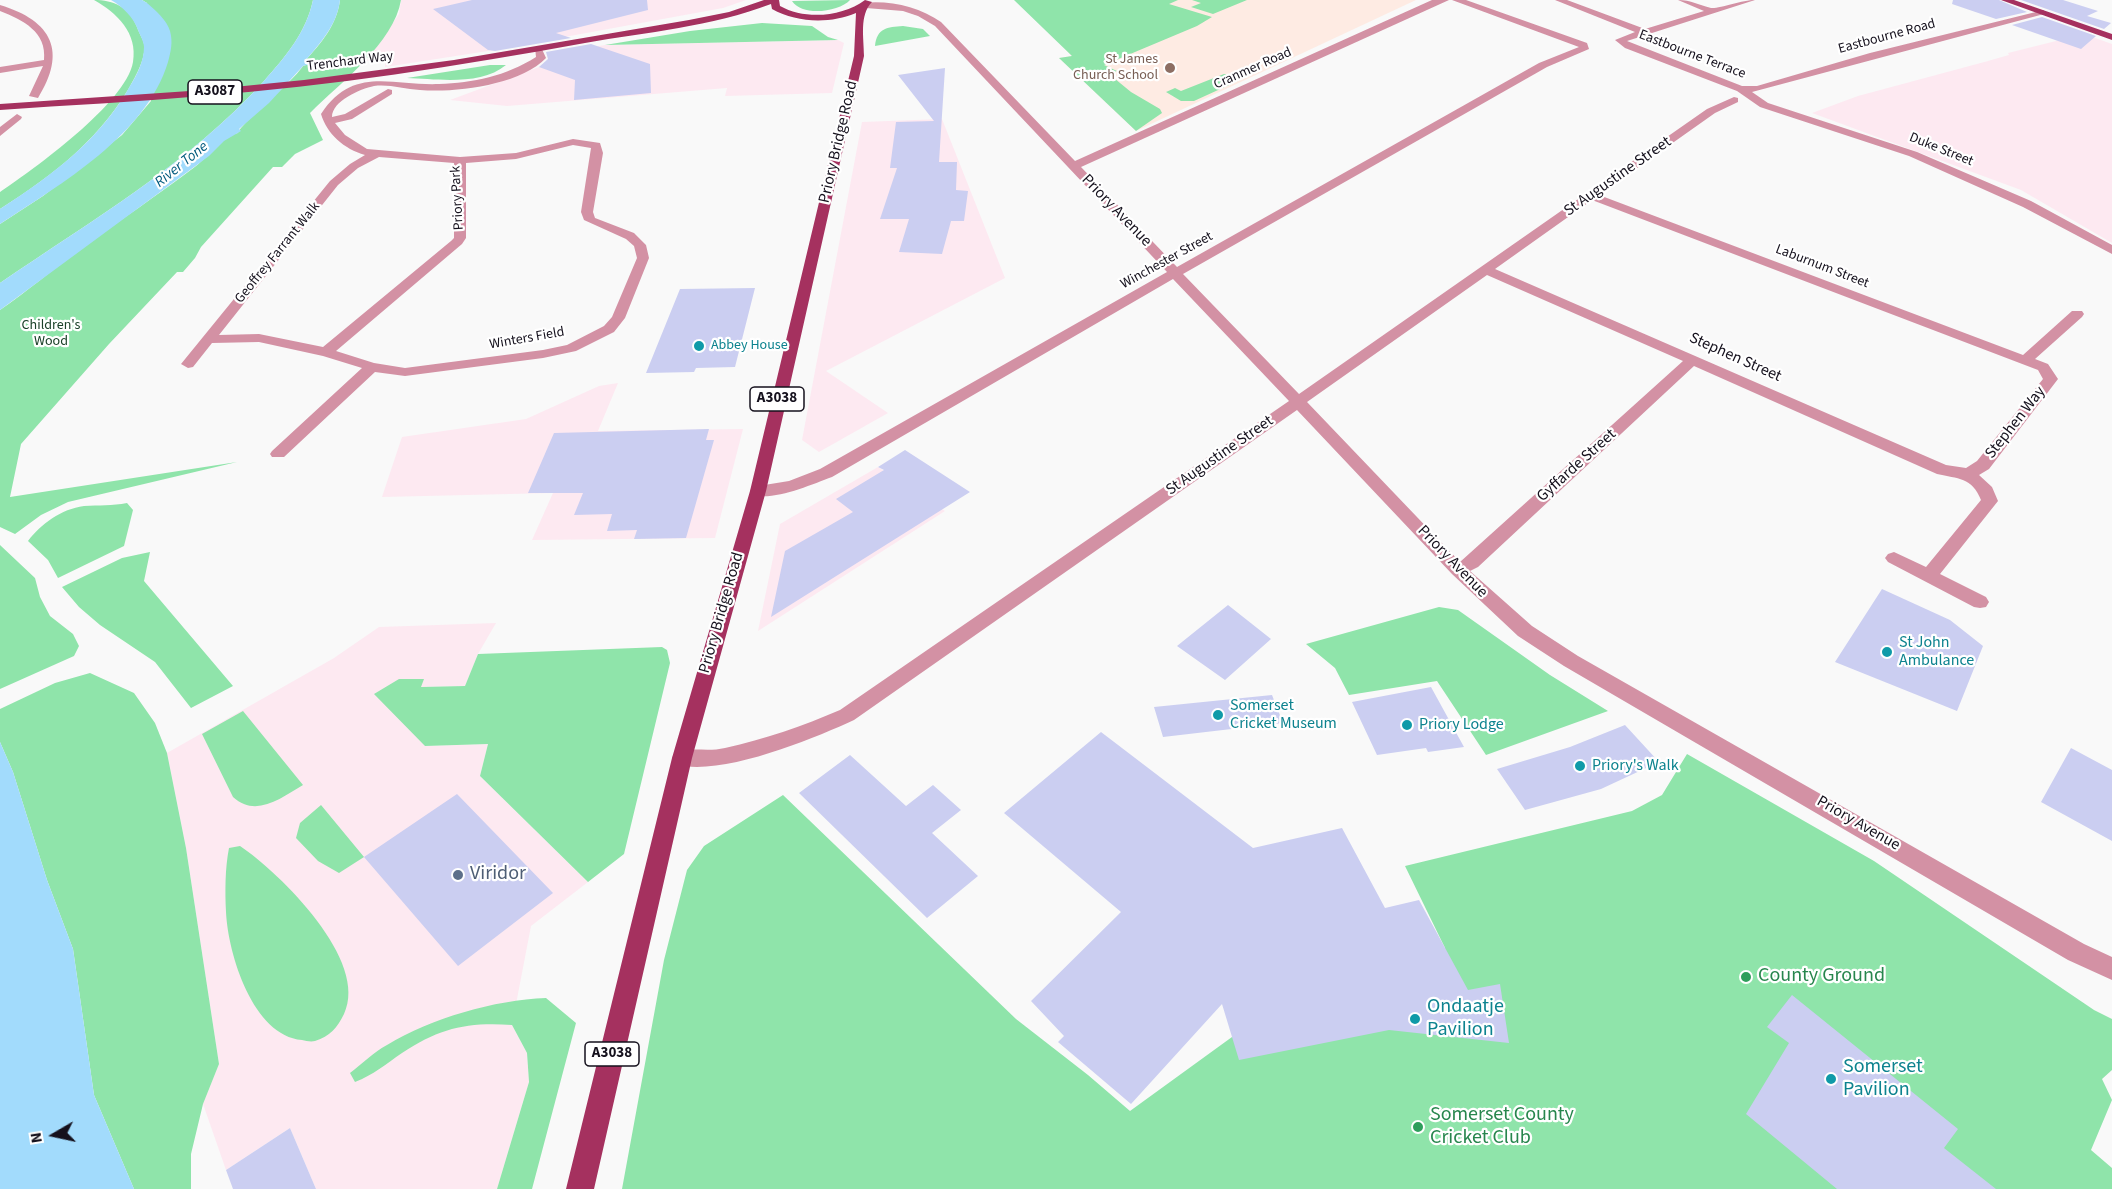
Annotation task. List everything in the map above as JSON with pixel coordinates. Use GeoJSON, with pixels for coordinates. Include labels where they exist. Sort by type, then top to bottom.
{"type":"FeatureCollection","features":[{"type":"Feature","properties":{"kind":"main road"},"geometry":{"type":"LineString","coordinates":[[773,0],[775,7],[796,15]]}},
{"type":"Feature","properties":{"kind":"main road","name":"Trenchard Way"},"geometry":{"type":"LineString","coordinates":[[0,107],[215,92],[386,73],[538,50],[701,21],[773,0]]}},
{"type":"Feature","properties":{"kind":"main road"},"geometry":{"type":"LineString","coordinates":[[2005,0],[2110,36]]}},
{"type":"Feature","properties":{"kind":"main road"},"geometry":{"type":"LineString","coordinates":[[812,17],[841,15],[866,4]]}},
{"type":"Feature","properties":{"kind":"main road","name":"Priory Bridge Road"},"geometry":{"type":"LineString","coordinates":[[580,1189],[682,758],[758,491],[780,388],[853,85],[859,56],[854,34],[866,4]]}},
{"type":"Feature","properties":{"kind":"main road"},"geometry":{"type":"LineString","coordinates":[[769,16],[796,15],[839,24]]}},
{"type":"Feature","properties":{"kind":"main road","name":"Trenchard Way"},"geometry":{"type":"LineString","coordinates":[[701,21],[756,17]]}},
{"type":"Feature","properties":{"kind":"street","name":"Priory Avenue"},"geometry":{"type":"LineString","coordinates":[[884,0],[925,15],[938,24],[1458,570],[1525,631],[1571,661],[2076,952],[2112,969]]}},
{"type":"Feature","properties":{"kind":"street","name":"Cranmer Road"},"geometry":{"type":"LineString","coordinates":[[1073,166],[1281,70],[1437,1],[1445,0]]}},
{"type":"Feature","properties":{"kind":"street","name":"Winchester Street"},"geometry":{"type":"LineString","coordinates":[[758,491],[792,486],[826,472],[1543,65],[1584,49],[1584,45],[1482,7],[1456,0]]}},
{"type":"Feature","properties":{"kind":"street"},"geometry":{"type":"LineString","coordinates":[[1559,0],[1643,32],[1751,0]]}},
{"type":"Feature","properties":{"kind":"street"},"geometry":{"type":"LineString","coordinates":[[1682,0],[1712,11]]}},
{"type":"Feature","properties":{"kind":"street","name":"Priory Avenue"},"geometry":{"type":"LineString","coordinates":[[866,4],[907,8]]}},
{"type":"Feature","properties":{"kind":"street"},"geometry":{"type":"LineString","coordinates":[[2,10],[25,19],[47,40],[50,62],[42,84],[34,96]]}},
{"type":"Feature","properties":{"kind":"street","name":"Eastbourne Road"},"geometry":{"type":"LineString","coordinates":[[1737,95],[1883,52],[2041,12]]}},
{"type":"Feature","properties":{"kind":"street","name":"Eastbourne Terrace"},"geometry":{"type":"LineString","coordinates":[[1643,32],[1621,39],[1622,43],[1737,95],[1751,97]]}},
{"type":"Feature","properties":{"kind":"street"},"geometry":{"type":"LineString","coordinates":[[388,92],[348,117],[327,121],[326,114],[338,99],[367,85],[377,82],[441,87],[481,83],[533,63],[541,58],[538,50]]}},
{"type":"Feature","properties":{"kind":"street"},"geometry":{"type":"LineString","coordinates":[[0,70],[50,62]]}},
{"type":"Feature","properties":{"kind":"street","name":"St Augustine Street"},"geometry":{"type":"LineString","coordinates":[[682,758],[723,757],[809,732],[847,715],[1737,95]]}},
{"type":"Feature","properties":{"kind":"street","name":"Duke Street"},"geometry":{"type":"LineString","coordinates":[[1751,97],[1764,105],[1913,154],[2026,204],[2112,250]]}},
{"type":"Feature","properties":{"kind":"street"},"geometry":{"type":"LineString","coordinates":[[353,101],[371,103]]}},
{"type":"Feature","properties":{"kind":"street"},"geometry":{"type":"LineString","coordinates":[[0,133],[17,117]]}},
{"type":"Feature","properties":{"kind":"street","name":"Priory Park"},"geometry":{"type":"LineString","coordinates":[[326,352],[456,244],[460,238],[460,160],[377,153],[352,147],[327,121]]}},
{"type":"Feature","properties":{"kind":"street","name":"Winters Field"},"geometry":{"type":"LineString","coordinates":[[372,367],[405,372],[543,354],[571,348],[591,339],[609,329],[618,318],[643,258],[640,245],[630,236],[590,220],[588,212],[597,153],[596,145],[573,142],[516,156],[460,160]]}},
{"type":"Feature","properties":{"kind":"street","name":"Geoffrey Farrant Walk"},"geometry":{"type":"LineString","coordinates":[[188,364],[334,183],[354,166],[377,153]]}},
{"type":"Feature","properties":{"kind":"street","name":"Laburnum Street"},"geometry":{"type":"LineString","coordinates":[[1591,196],[2043,367]]}},
{"type":"Feature","properties":{"kind":"street","name":"Stephen Street"},"geometry":{"type":"LineString","coordinates":[[1487,270],[1943,470],[1969,474]]}},
{"type":"Feature","properties":{"kind":"street"},"geometry":{"type":"LineString","coordinates":[[2026,360],[2076,314]]}},
{"type":"Feature","properties":{"kind":"street"},"geometry":{"type":"LineString","coordinates":[[208,339],[259,338],[326,352],[372,367],[278,454]]}},
{"type":"Feature","properties":{"kind":"street","name":"Gyffarde Street"},"geometry":{"type":"LineString","coordinates":[[1458,570],[1472,562],[1694,359]]}},
{"type":"Feature","properties":{"kind":"street","name":"Stephen Way"},"geometry":{"type":"LineString","coordinates":[[1969,474],[1983,465],[2051,379],[2043,367]]}},
{"type":"Feature","properties":{"kind":"street"},"geometry":{"type":"LineString","coordinates":[[1929,575],[1990,501],[1986,491],[1969,474]]}},
{"type":"Feature","properties":{"kind":"street"},"geometry":{"type":"LineString","coordinates":[[1894,558],[1980,602]]}},
{"type":"Feature","properties":{"kind":"shaded area"},"geometry":{"type":"Polygon","coordinates":[[[401,0],[746,0],[723,8],[488,51],[385,67],[385,59],[366,61],[399,14],[401,0]]]}},
{"type":"Feature","properties":{"kind":"shaded area","name":"St James Church School"},"geometry":{"type":"Polygon","coordinates":[[[1142,0],[1416,0],[1136,131],[1059,58],[1072,56],[1052,35],[1142,0]]]}},
{"type":"Feature","properties":{"kind":"shaded area"},"geometry":{"type":"Polygon","coordinates":[[[2084,34],[2112,44],[2112,243],[2021,190],[1812,113],[1858,96],[2084,34]]]}},
{"type":"Feature","properties":{"kind":"shaded area"},"geometry":{"type":"Polygon","coordinates":[[[838,40],[844,43],[832,93],[725,96],[727,88],[507,106],[450,100],[593,47],[605,45],[838,40]]]}},
{"type":"Feature","properties":{"kind":"shaded area"},"geometry":{"type":"Polygon","coordinates":[[[942,119],[1005,278],[826,371],[888,413],[819,452],[802,440],[862,122],[942,119]]]}},
{"type":"Feature","properties":{"kind":"shaded area"},"geometry":{"type":"Polygon","coordinates":[[[618,383],[598,431],[743,429],[715,538],[532,540],[553,493],[382,497],[402,437],[526,419],[599,386],[618,383]]]}},
{"type":"Feature","properties":{"kind":"shaded area"},"geometry":{"type":"Polygon","coordinates":[[[878,467],[945,511],[758,631],[780,524],[878,467]]]}},
{"type":"Feature","properties":{"kind":"shaded area"},"geometry":{"type":"Polygon","coordinates":[[[496,623],[478,654],[465,686],[420,687],[423,679],[400,679],[425,746],[488,744],[480,776],[588,882],[531,926],[512,1025],[527,1053],[529,1082],[497,1189],[316,1189],[290,1128],[226,1170],[203,1104],[219,1064],[186,848],[167,753],[334,658],[379,627],[496,623]]]}},
{"type":"Feature","properties":{"kind":"green space"},"geometry":{"type":"Polygon","coordinates":[[[94,0],[108,1],[120,6],[134,20],[144,44],[143,58],[138,71],[122,100],[108,119],[76,153],[40,182],[0,209],[0,192],[77,134],[114,96],[127,78],[134,52],[129,33],[118,18],[94,0]]]}},
{"type":"Feature","properties":{"kind":"green space","name":"Children's Wood"},"geometry":{"type":"Polygon","coordinates":[[[142,0],[313,0],[310,12],[294,44],[264,81],[235,111],[204,139],[138,190],[0,283],[0,224],[43,196],[122,135],[151,101],[147,3],[142,0]]]}},
{"type":"Feature","properties":{"kind":"green space","name":"Children's Wood"},"geometry":{"type":"Polygon","coordinates":[[[340,0],[401,0],[388,32],[377,47],[310,113],[323,140],[295,154],[282,167],[273,167],[201,247],[183,272],[177,272],[109,344],[21,444],[10,497],[237,462],[68,502],[41,515],[15,534],[0,527],[0,310],[196,166],[227,138],[238,133],[303,66],[309,64],[305,61],[332,26],[340,0]]]}},
{"type":"Feature","properties":{"kind":"green space"},"geometry":{"type":"Polygon","coordinates":[[[850,0],[838,7],[821,11],[804,9],[792,1],[850,0]]]}},
{"type":"Feature","properties":{"kind":"green space"},"geometry":{"type":"Polygon","coordinates":[[[1014,0],[1178,0],[1169,4],[1212,17],[1197,26],[1104,65],[1117,71],[1109,74],[1131,92],[1160,109],[1162,113],[1136,131],[1059,58],[1072,56],[1014,0]]]}},
{"type":"Feature","properties":{"kind":"green space"},"geometry":{"type":"Polygon","coordinates":[[[1192,0],[1247,0],[1213,14],[1191,7],[1201,3],[1192,0]]]}},
{"type":"Feature","properties":{"kind":"green space"},"geometry":{"type":"Polygon","coordinates":[[[762,23],[812,26],[828,37],[838,40],[605,45],[690,31],[762,23]]]}},
{"type":"Feature","properties":{"kind":"green space"},"geometry":{"type":"Polygon","coordinates":[[[892,27],[923,29],[930,36],[875,46],[881,32],[892,27]]]}},
{"type":"Feature","properties":{"kind":"green space"},"geometry":{"type":"Polygon","coordinates":[[[490,65],[506,65],[496,72],[472,79],[407,78],[490,65]]]}},
{"type":"Feature","properties":{"kind":"green space"},"geometry":{"type":"Polygon","coordinates":[[[1224,74],[1240,80],[1194,101],[1181,101],[1166,92],[1175,88],[1181,91],[1224,74]]]}},
{"type":"Feature","properties":{"kind":"green space"},"geometry":{"type":"Polygon","coordinates":[[[127,503],[133,510],[124,546],[58,578],[48,560],[28,541],[45,523],[67,510],[84,506],[127,503]]]}},
{"type":"Feature","properties":{"kind":"green space"},"geometry":{"type":"Polygon","coordinates":[[[0,545],[35,578],[40,597],[50,616],[73,634],[79,646],[74,656],[0,689],[0,545]]]}},
{"type":"Feature","properties":{"kind":"green space"},"geometry":{"type":"Polygon","coordinates":[[[150,552],[144,581],[233,686],[191,708],[155,662],[100,625],[79,607],[62,587],[122,558],[150,552]]]}},
{"type":"Feature","properties":{"kind":"green space"},"geometry":{"type":"Polygon","coordinates":[[[1439,607],[1458,610],[1550,675],[1608,711],[1486,755],[1437,681],[1349,695],[1335,668],[1306,644],[1439,607]]]}},
{"type":"Feature","properties":{"kind":"green space"},"geometry":{"type":"Polygon","coordinates":[[[662,647],[667,650],[670,663],[624,854],[588,882],[480,776],[488,744],[425,746],[374,694],[399,679],[424,679],[421,687],[465,686],[478,654],[662,647]]]}},
{"type":"Feature","properties":{"kind":"green space"},"geometry":{"type":"Polygon","coordinates":[[[90,673],[134,693],[155,723],[167,753],[186,848],[219,1064],[203,1104],[191,1154],[191,1189],[134,1189],[94,1095],[73,949],[47,880],[13,772],[0,742],[0,709],[55,683],[90,673]]]}},
{"type":"Feature","properties":{"kind":"green space"},"geometry":{"type":"Polygon","coordinates":[[[243,711],[303,785],[277,800],[259,806],[242,803],[233,797],[202,734],[243,711]]]}},
{"type":"Feature","properties":{"kind":"green space","name":"County Ground"},"geometry":{"type":"Polygon","coordinates":[[[1687,754],[1874,861],[2094,1010],[2112,1019],[2112,1070],[2102,1079],[2112,1100],[2091,1150],[2112,1168],[2112,1189],[622,1189],[664,960],[687,870],[704,846],[783,795],[1016,1019],[1130,1111],[1232,1037],[1420,1000],[1445,948],[1405,866],[1632,811],[1662,795],[1687,754]]]}},
{"type":"Feature","properties":{"kind":"green space"},"geometry":{"type":"Polygon","coordinates":[[[321,805],[364,857],[339,873],[318,861],[296,838],[300,823],[321,805]]]}},
{"type":"Feature","properties":{"kind":"green space"},"geometry":{"type":"Polygon","coordinates":[[[240,846],[277,876],[317,920],[333,945],[344,969],[349,993],[344,1014],[339,1023],[325,1037],[308,1041],[285,1035],[270,1024],[257,1009],[246,990],[232,949],[226,912],[229,848],[240,846]]]}},
{"type":"Feature","properties":{"kind":"green space"},"geometry":{"type":"Polygon","coordinates":[[[546,998],[576,1023],[532,1189],[497,1189],[529,1082],[527,1053],[512,1025],[496,1024],[454,1028],[416,1044],[374,1073],[355,1082],[350,1073],[387,1045],[443,1019],[506,1002],[546,998]]]}},
{"type":"Feature","properties":{"kind":"water"},"geometry":{"type":"Polygon","coordinates":[[[111,0],[142,0],[164,19],[170,31],[171,50],[157,88],[141,112],[99,155],[0,224],[0,209],[56,170],[89,140],[118,105],[138,73],[144,52],[143,41],[131,17],[111,0]]]}},
{"type":"Feature","properties":{"kind":"water","name":"River Tone"},"geometry":{"type":"Polygon","coordinates":[[[313,0],[340,0],[332,25],[305,61],[310,64],[303,66],[269,103],[239,129],[241,131],[224,141],[209,156],[0,310],[0,283],[138,190],[204,139],[235,111],[264,81],[294,44],[310,12],[313,0]]]}},
{"type":"Feature","properties":{"kind":"water"},"geometry":{"type":"Polygon","coordinates":[[[0,742],[13,772],[47,880],[73,949],[94,1095],[134,1189],[0,1189],[0,742]]]}},
{"type":"Feature","properties":{"kind":"building"},"geometry":{"type":"Polygon","coordinates":[[[472,0],[647,0],[648,10],[556,33],[571,38],[495,51],[488,50],[433,9],[472,0]]]}},
{"type":"Feature","properties":{"kind":"building"},"geometry":{"type":"Polygon","coordinates":[[[1953,0],[1999,0],[2027,12],[1996,19],[1952,4],[1953,0]]]}},
{"type":"Feature","properties":{"kind":"building"},"geometry":{"type":"Polygon","coordinates":[[[2021,0],[2063,0],[2098,11],[2087,16],[2111,23],[2104,29],[2021,0]]]}},
{"type":"Feature","properties":{"kind":"building"},"geometry":{"type":"Polygon","coordinates":[[[2042,17],[2096,36],[2081,49],[2012,25],[2042,17]]]}},
{"type":"Feature","properties":{"kind":"building"},"geometry":{"type":"Polygon","coordinates":[[[591,44],[650,64],[651,93],[574,100],[575,80],[539,67],[548,59],[546,52],[591,44]]]}},
{"type":"Feature","properties":{"kind":"building"},"geometry":{"type":"Polygon","coordinates":[[[945,68],[939,162],[957,162],[956,190],[968,191],[964,221],[951,221],[942,254],[899,252],[909,219],[880,219],[897,168],[890,168],[896,122],[934,121],[898,75],[945,68]]]}},
{"type":"Feature","properties":{"kind":"building","name":"Abbey House"},"geometry":{"type":"Polygon","coordinates":[[[755,288],[735,367],[696,368],[694,372],[646,373],[680,289],[755,288]]]}},
{"type":"Feature","properties":{"kind":"building"},"geometry":{"type":"Polygon","coordinates":[[[709,429],[706,440],[714,440],[686,538],[634,539],[637,530],[607,531],[612,514],[574,515],[583,493],[528,493],[554,433],[709,429]]]}},
{"type":"Feature","properties":{"kind":"building"},"geometry":{"type":"Polygon","coordinates":[[[905,450],[970,492],[771,617],[785,551],[853,512],[836,499],[884,470],[878,467],[905,450]]]}},
{"type":"Feature","properties":{"kind":"building","name":"St John Ambulance"},"geometry":{"type":"Polygon","coordinates":[[[1882,589],[1950,620],[1983,646],[1957,711],[1835,662],[1882,589]]]}},
{"type":"Feature","properties":{"kind":"building"},"geometry":{"type":"Polygon","coordinates":[[[1228,605],[1271,639],[1225,680],[1177,646],[1228,605]]]}},
{"type":"Feature","properties":{"kind":"building","name":"Priory Lodge"},"geometry":{"type":"Polygon","coordinates":[[[1431,687],[1464,747],[1428,752],[1426,748],[1377,755],[1352,702],[1431,687]]]}},
{"type":"Feature","properties":{"kind":"building","name":"Somerset Cricket Museum"},"geometry":{"type":"Polygon","coordinates":[[[1272,695],[1283,723],[1163,737],[1154,707],[1272,695]]]}},
{"type":"Feature","properties":{"kind":"building","name":"Priory's Walk"},"geometry":{"type":"Polygon","coordinates":[[[1625,725],[1659,762],[1601,789],[1525,810],[1497,769],[1570,747],[1625,725]]]}},
{"type":"Feature","properties":{"kind":"building"},"geometry":{"type":"Polygon","coordinates":[[[1101,732],[1253,848],[1342,828],[1385,908],[1419,900],[1468,990],[1500,984],[1509,1043],[1389,1030],[1239,1060],[1222,1004],[1131,1104],[1058,1042],[1064,1036],[1031,1001],[1121,912],[1004,813],[1101,732]]]}},
{"type":"Feature","properties":{"kind":"building"},"geometry":{"type":"Polygon","coordinates":[[[2071,748],[2112,770],[2112,841],[2041,802],[2071,748]]]}},
{"type":"Feature","properties":{"kind":"building"},"geometry":{"type":"Polygon","coordinates":[[[850,755],[906,806],[933,785],[961,810],[932,833],[978,876],[927,918],[799,793],[850,755]]]}},
{"type":"Feature","properties":{"kind":"building","name":"Viridor"},"geometry":{"type":"Polygon","coordinates":[[[457,794],[553,893],[458,966],[364,857],[457,794]]]}},
{"type":"Feature","properties":{"kind":"building","name":"Somerset Pavilion"},"geometry":{"type":"Polygon","coordinates":[[[1792,995],[1958,1129],[1944,1148],[1996,1189],[1837,1189],[1746,1114],[1789,1043],[1767,1027],[1792,995]]]}},
{"type":"Feature","properties":{"kind":"building"},"geometry":{"type":"Polygon","coordinates":[[[290,1128],[316,1189],[233,1189],[226,1170],[290,1128]]]}},
{"type":"Feature","properties":{"kind":"place","name":"St James Church School"},"geometry":{"type":"Point","coordinates":[1170,68]}},
{"type":"Feature","properties":{"kind":"place","name":"Abbey House"},"geometry":{"type":"Point","coordinates":[699,346]}},
{"type":"Feature","properties":{"kind":"place","name":"St John Ambulance"},"geometry":{"type":"Point","coordinates":[1887,652]}},
{"type":"Feature","properties":{"kind":"place","name":"Somerset Cricket Museum"},"geometry":{"type":"Point","coordinates":[1218,715]}},
{"type":"Feature","properties":{"kind":"place","name":"Priory Lodge"},"geometry":{"type":"Point","coordinates":[1407,725]}},
{"type":"Feature","properties":{"kind":"place","name":"Priory's Walk"},"geometry":{"type":"Point","coordinates":[1580,766]}},
{"type":"Feature","properties":{"kind":"place","name":"Viridor"},"geometry":{"type":"Point","coordinates":[458,875]}},
{"type":"Feature","properties":{"kind":"place","name":"County Ground"},"geometry":{"type":"Point","coordinates":[1746,977]}},
{"type":"Feature","properties":{"kind":"place","name":"Ondaatje Pavilion"},"geometry":{"type":"Point","coordinates":[1415,1019]}},
{"type":"Feature","properties":{"kind":"place","name":"Somerset Pavilion"},"geometry":{"type":"Point","coordinates":[1831,1079]}},
{"type":"Feature","properties":{"kind":"place","name":"Somerset County Cricket Club"},"geometry":{"type":"Point","coordinates":[1418,1127]}}]}
